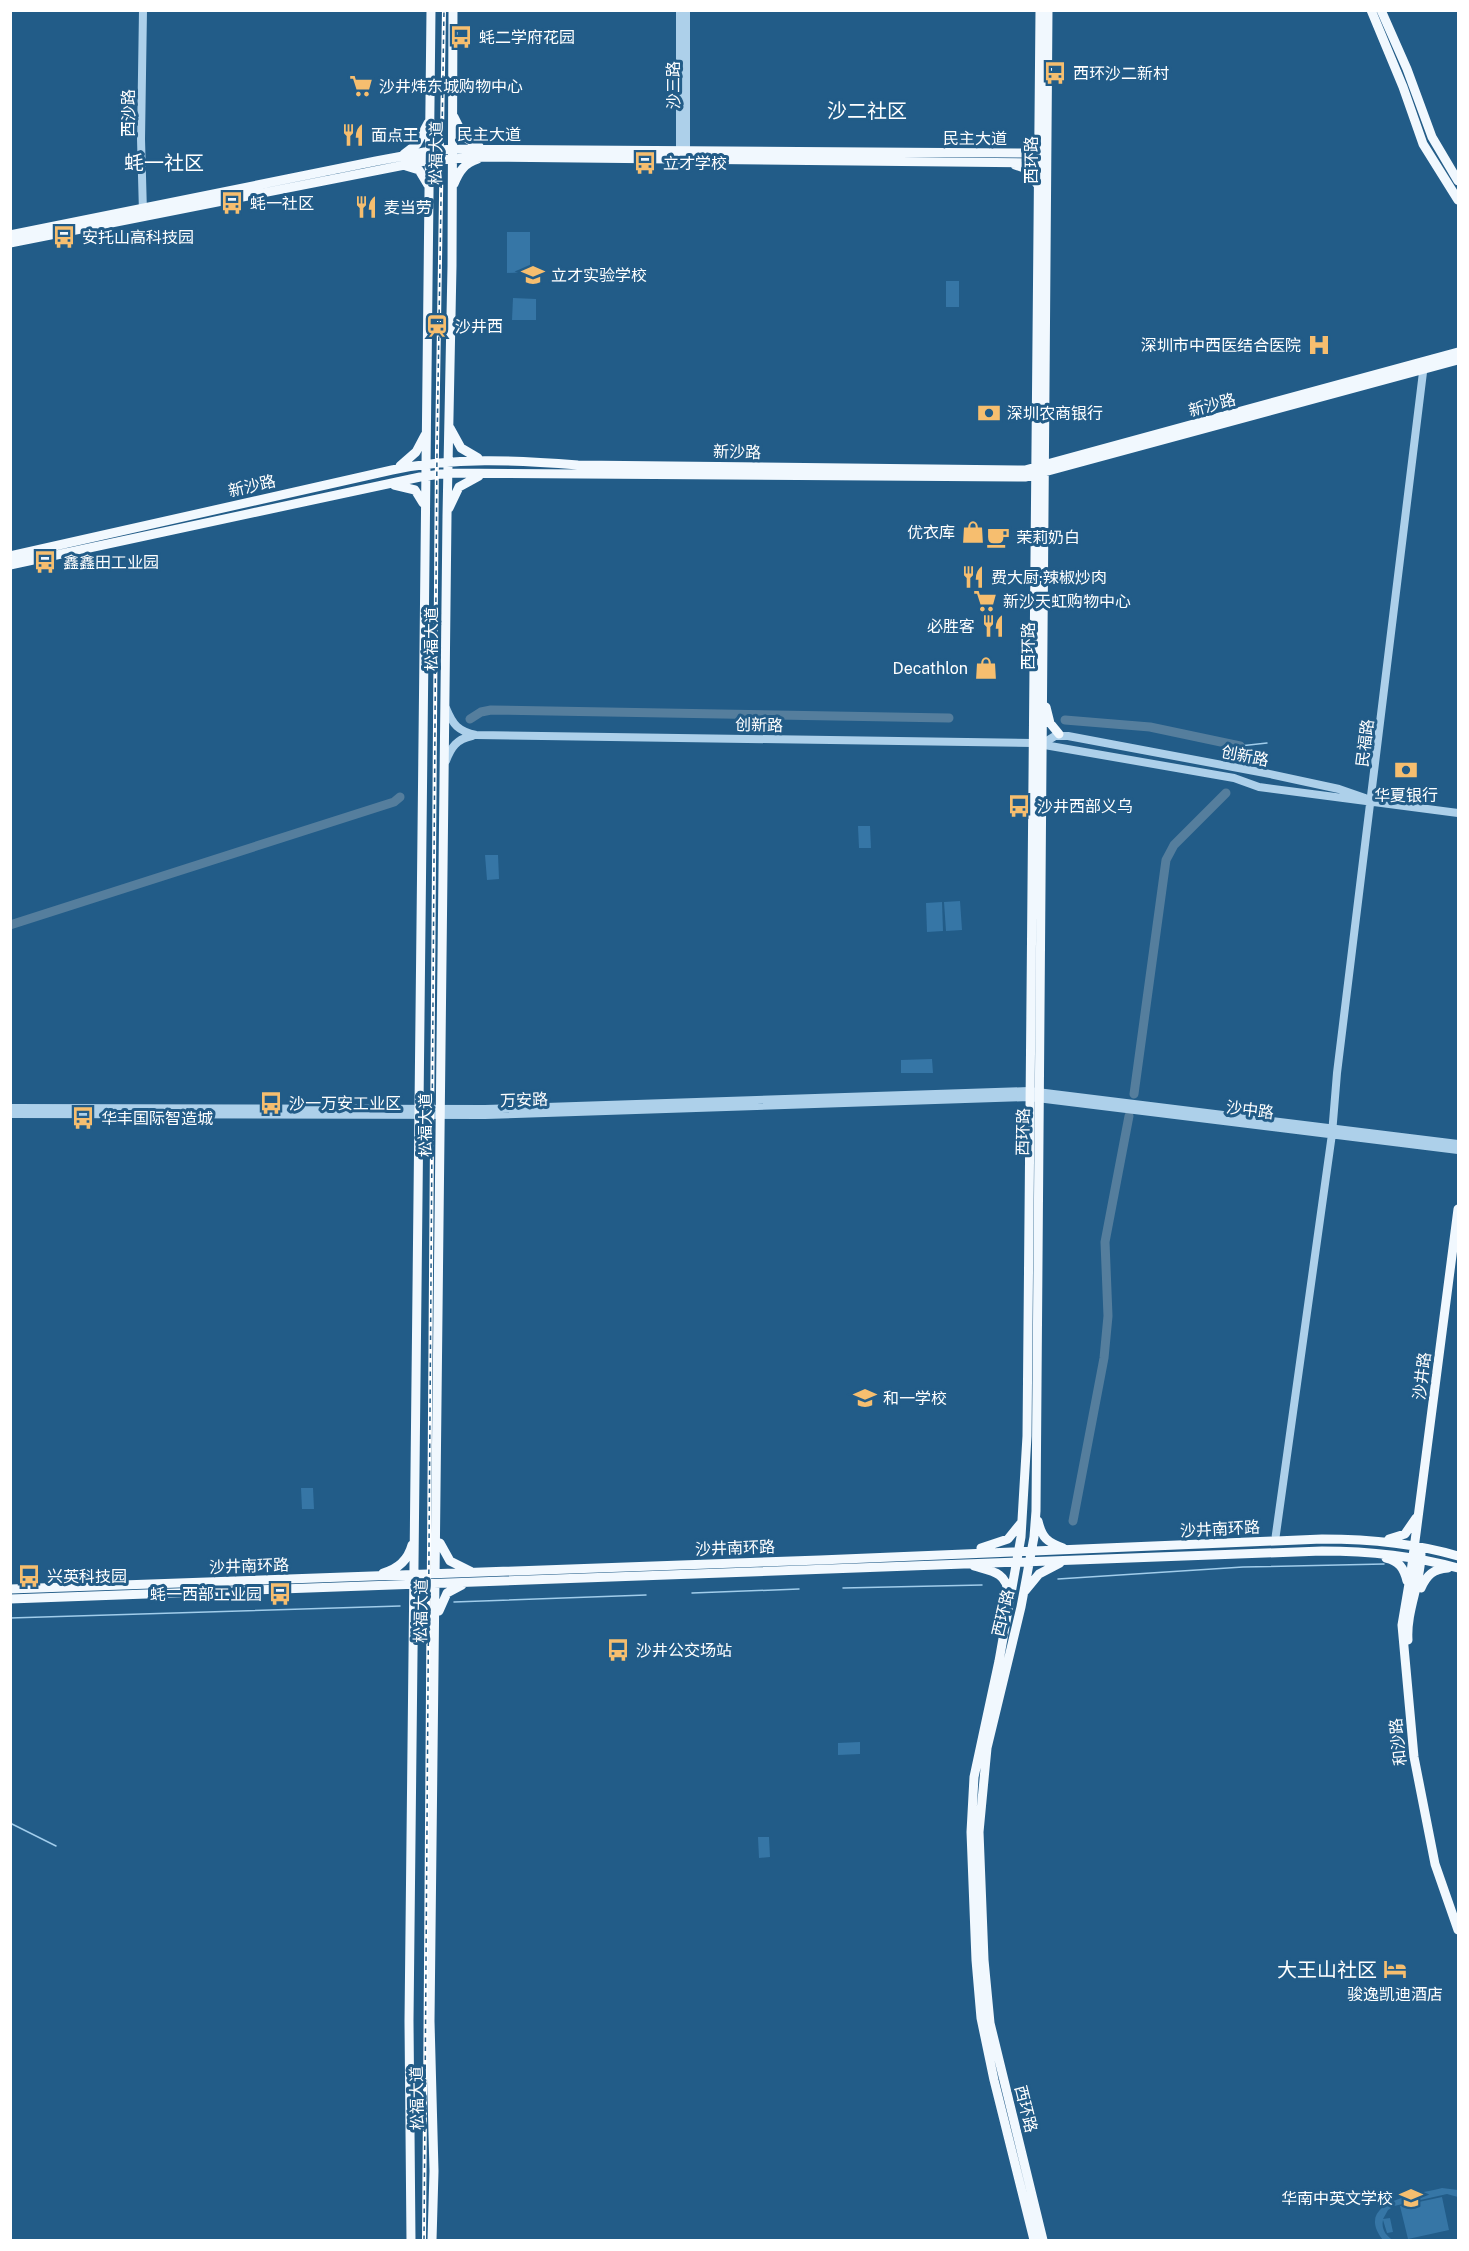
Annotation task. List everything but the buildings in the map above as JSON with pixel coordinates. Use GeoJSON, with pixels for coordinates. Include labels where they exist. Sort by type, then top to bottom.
{"type":"FeatureCollection","features":[{"type":"Feature","properties":{"kind":"main road","name":"松福大道"},"geometry":{"type":"LineString","coordinates":[[411,2241],[409,2014],[431,10]]}},
{"type":"Feature","properties":{"kind":"main road","name":"松福大道"},"geometry":{"type":"LineString","coordinates":[[432,2241],[434,2171],[430,2021],[437,1579],[453,10]]}},
{"type":"Feature","properties":{"kind":"main road","name":"西环路"},"geometry":{"type":"LineString","coordinates":[[1038,744],[1042,703],[1038,188],[1041,158],[1040,10]]}},
{"type":"Feature","properties":{"kind":"main road","name":"西环路"},"geometry":{"type":"LineString","coordinates":[[1034,2241],[981,2018],[971,1832],[974,1777],[1017,1562],[1027,1436],[1038,744],[1041,158],[1048,10]]}},
{"type":"Feature","properties":{"kind":"main road"},"geometry":{"type":"LineString","coordinates":[[1371,10],[1403,87],[1423,144],[1458,200]]}},
{"type":"Feature","properties":{"kind":"main road"},"geometry":{"type":"LineString","coordinates":[[1381,10],[1407,69],[1432,137],[1458,181]]}},
{"type":"Feature","properties":{"kind":"main road"},"geometry":{"type":"LineString","coordinates":[[451,195],[462,169],[472,160],[487,153],[464,137],[452,110]]}},
{"type":"Feature","properties":{"kind":"main road"},"geometry":{"type":"LineString","coordinates":[[429,193],[420,170],[399,161],[421,138],[430,112]]}},
{"type":"Feature","properties":{"kind":"main road"},"geometry":{"type":"LineString","coordinates":[[1038,188],[1027,169],[1008,157],[1032,143],[1039,124]]}},
{"type":"Feature","properties":{"kind":"main road","name":"民主大道"},"geometry":{"type":"LineString","coordinates":[[10,235],[143,212],[430,155],[487,153],[1041,158]]}},
{"type":"Feature","properties":{"kind":"main road","name":"民主大道"},"geometry":{"type":"LineString","coordinates":[[10,243],[143,212]]}},
{"type":"Feature","properties":{"kind":"main road","name":"新沙路"},"geometry":{"type":"LineString","coordinates":[[10,565],[448,473],[1016,478],[1424,365],[1458,352]]}},
{"type":"Feature","properties":{"kind":"main road","name":"新沙路"},"geometry":{"type":"LineString","coordinates":[[1424,365],[1458,360]]}},
{"type":"Feature","properties":{"kind":"main road"},"geometry":{"type":"LineString","coordinates":[[449,426],[456,441],[466,453],[486,460]]}},
{"type":"Feature","properties":{"kind":"main road"},"geometry":{"type":"LineString","coordinates":[[392,470],[401,466],[416,452],[424,439],[427,427]]}},
{"type":"Feature","properties":{"kind":"main road","name":"新沙路"},"geometry":{"type":"LineString","coordinates":[[10,556],[392,470],[448,461],[888,470],[1040,470]]}},
{"type":"Feature","properties":{"kind":"main road"},"geometry":{"type":"LineString","coordinates":[[447,516],[459,487],[470,479],[487,473]]}},
{"type":"Feature","properties":{"kind":"main road"},"geometry":{"type":"LineString","coordinates":[[383,485],[408,487],[415,490],[421,497],[425,513]]}},
{"type":"Feature","properties":{"kind":"main road"},"geometry":{"type":"LineString","coordinates":[[1042,703],[1046,706],[1050,723],[1059,734]]}},
{"type":"Feature","properties":{"kind":"main road","name":"西环路"},"geometry":{"type":"LineString","coordinates":[[1034,1095],[1036,1510],[1023,1593],[987,1748],[980,1805],[980,1878],[990,2023],[1043,2241]]}},
{"type":"Feature","properties":{"kind":"main road","name":"沙井路"},"geometry":{"type":"LineString","coordinates":[[1418,1546],[1419,1510],[1458,1209]]}},
{"type":"Feature","properties":{"kind":"main road","name":"沙井路"},"geometry":{"type":"LineString","coordinates":[[1418,1546],[1458,1256]]}},
{"type":"Feature","properties":{"kind":"main road"},"geometry":{"type":"LineString","coordinates":[[1036,1510],[1043,1537],[1051,1544],[1071,1550]]}},
{"type":"Feature","properties":{"kind":"main road"},"geometry":{"type":"LineString","coordinates":[[1379,1541],[1396,1539],[1405,1534],[1419,1510]]}},
{"type":"Feature","properties":{"kind":"main road"},"geometry":{"type":"LineString","coordinates":[[965,1553],[1004,1541],[1015,1532],[1022,1521]]}},
{"type":"Feature","properties":{"kind":"main road"},"geometry":{"type":"LineString","coordinates":[[368,1576],[388,1572],[406,1560],[415,1534]]}},
{"type":"Feature","properties":{"kind":"main road"},"geometry":{"type":"LineString","coordinates":[[437,1535],[447,1559],[464,1569],[478,1572]]}},
{"type":"Feature","properties":{"kind":"main road","name":"沙井南环路"},"geometry":{"type":"LineString","coordinates":[[10,1599],[414,1585],[478,1572],[1322,1539],[1379,1541],[1418,1546],[1458,1556]]}},
{"type":"Feature","properties":{"kind":"main road","name":"和沙路"},"geometry":{"type":"LineString","coordinates":[[1418,1546],[1417,1558],[1408,1586],[1402,1625],[1414,1758],[1435,1864],[1458,1930]]}},
{"type":"Feature","properties":{"kind":"main road","name":"沙井南环路"},"geometry":{"type":"LineString","coordinates":[[10,1589],[414,1574],[472,1583],[1322,1551],[1417,1558],[1458,1568]]}},
{"type":"Feature","properties":{"kind":"main road"},"geometry":{"type":"LineString","coordinates":[[1360,1552],[1396,1561],[1404,1569],[1408,1586]]}},
{"type":"Feature","properties":{"kind":"main road","name":"和沙路"},"geometry":{"type":"LineString","coordinates":[[1417,1558],[1421,1571],[1408,1634],[1420,1757],[1436,1844],[1458,1916]]}},
{"type":"Feature","properties":{"kind":"main road"},"geometry":{"type":"LineString","coordinates":[[1023,1593],[1036,1576],[1044,1570],[1071,1561]]}},
{"type":"Feature","properties":{"kind":"main road"},"geometry":{"type":"LineString","coordinates":[[965,1563],[1002,1576],[1007,1584],[1009,1605]]}},
{"type":"Feature","properties":{"kind":"main road"},"geometry":{"type":"LineString","coordinates":[[1414,1601],[1429,1574],[1438,1569],[1458,1568]]}},
{"type":"Feature","properties":{"kind":"main road"},"geometry":{"type":"LineString","coordinates":[[436,1622],[447,1593],[454,1588],[472,1583]]}},
{"type":"Feature","properties":{"kind":"main road"},"geometry":{"type":"LineString","coordinates":[[385,1586],[395,1587],[407,1594],[414,1614]]}},
{"type":"Feature","properties":{"kind":"street","name":"西沙路"},"geometry":{"type":"LineString","coordinates":[[143,10],[143,212]]}},
{"type":"Feature","properties":{"kind":"street","name":"沙三路"},"geometry":{"type":"LineString","coordinates":[[680,10],[683,155]]}},
{"type":"Feature","properties":{"kind":"street","name":"沙三路"},"geometry":{"type":"LineString","coordinates":[[683,155],[686,10]]}},
{"type":"Feature","properties":{"kind":"street","name":"民福路"},"geometry":{"type":"LineString","coordinates":[[1275,1541],[1332,1131],[1424,365]]}},
{"type":"Feature","properties":{"kind":"street"},"geometry":{"type":"LineString","coordinates":[[446,707],[455,726],[464,732],[476,735]]}},
{"type":"Feature","properties":{"kind":"street","name":"创新路"},"geometry":{"type":"LineString","coordinates":[[476,735],[1038,744],[1234,778],[1259,787],[1458,813]]}},
{"type":"Feature","properties":{"kind":"street"},"geometry":{"type":"LineString","coordinates":[[444,764],[453,746],[464,738],[476,735]]}},
{"type":"Feature","properties":{"kind":"street","name":"创新路"},"geometry":{"type":"LineString","coordinates":[[1038,744],[1055,736],[1068,736],[1295,779],[1339,789],[1371,802]]}},
{"type":"Feature","properties":{"kind":"street","name":"万安路"},"geometry":{"type":"LineString","coordinates":[[10,1114],[418,1113],[1034,1095]]}},
{"type":"Feature","properties":{"kind":"street","name":"沙中路"},"geometry":{"type":"LineString","coordinates":[[1034,1095],[1458,1144]]}},
{"type":"Feature","properties":{"kind":"street","name":"万安路"},"geometry":{"type":"LineString","coordinates":[[10,1108],[418,1113]]}},
{"type":"Feature","properties":{"kind":"street","name":"沙中路"},"geometry":{"type":"LineString","coordinates":[[1332,1131],[1458,1150]]}},
{"type":"Feature","properties":{"kind":"shaded area"},"geometry":{"type":"Polygon","coordinates":[[[507,232],[530,232],[530,272],[507,273],[507,232]]]}},
{"type":"Feature","properties":{"kind":"shaded area"},"geometry":{"type":"Polygon","coordinates":[[[946,281],[959,281],[959,307],[946,307],[946,281]]]}},
{"type":"Feature","properties":{"kind":"shaded area"},"geometry":{"type":"Polygon","coordinates":[[[513,298],[536,299],[536,320],[512,320],[513,298]]]}},
{"type":"Feature","properties":{"kind":"shaded area"},"geometry":{"type":"Polygon","coordinates":[[[858,826],[870,826],[871,848],[859,848],[858,826]]]}},
{"type":"Feature","properties":{"kind":"shaded area"},"geometry":{"type":"Polygon","coordinates":[[[485,855],[498,855],[499,879],[487,880],[485,855]]]}},
{"type":"Feature","properties":{"kind":"shaded area"},"geometry":{"type":"Polygon","coordinates":[[[960,901],[962,930],[946,931],[944,902],[960,901]]]}},
{"type":"Feature","properties":{"kind":"shaded area"},"geometry":{"type":"Polygon","coordinates":[[[942,902],[943,931],[927,932],[926,903],[942,902]]]}},
{"type":"Feature","properties":{"kind":"shaded area"},"geometry":{"type":"Polygon","coordinates":[[[932,1059],[933,1073],[901,1073],[901,1060],[932,1059]]]}},
{"type":"Feature","properties":{"kind":"shaded area"},"geometry":{"type":"Polygon","coordinates":[[[301,1488],[313,1488],[314,1509],[302,1509],[301,1488]]]}},
{"type":"Feature","properties":{"kind":"shaded area"},"geometry":{"type":"Polygon","coordinates":[[[860,1742],[860,1754],[838,1755],[838,1743],[860,1742]]]}},
{"type":"Feature","properties":{"kind":"shaded area"},"geometry":{"type":"Polygon","coordinates":[[[758,1837],[769,1837],[770,1857],[759,1858],[758,1837]]]}},
{"type":"Feature","properties":{"kind":"shaded area"},"geometry":{"type":"Polygon","coordinates":[[[1442,2188],[1458,2190],[1458,2197],[1447,2194],[1394,2206],[1388,2210],[1383,2219],[1390,2218],[1393,2232],[1387,2233],[1383,2220],[1383,2229],[1393,2240],[1383,2240],[1376,2227],[1376,2216],[1382,2208],[1405,2197],[1442,2188]]]}},
{"type":"Feature","properties":{"kind":"shaded area"},"geometry":{"type":"Polygon","coordinates":[[[1442,2197],[1449,2230],[1408,2239],[1400,2206],[1442,2197]]]}},
{"type":"Feature","properties":{"kind":"waterway"},"geometry":{"type":"LineString","coordinates":[[470,719],[481,712],[491,710],[949,718]]}},
{"type":"Feature","properties":{"kind":"waterway"},"geometry":{"type":"LineString","coordinates":[[1065,720],[1150,727],[1240,746],[1239,757]]}},
{"type":"Feature","properties":{"kind":"waterway"},"geometry":{"type":"LineString","coordinates":[[1240,746],[1267,743]]}},
{"type":"Feature","properties":{"kind":"waterway"},"geometry":{"type":"LineString","coordinates":[[1134,1094],[1166,860],[1174,845],[1226,793]]}},
{"type":"Feature","properties":{"kind":"waterway"},"geometry":{"type":"LineString","coordinates":[[10,925],[394,802],[400,797]]}},
{"type":"Feature","properties":{"kind":"waterway"},"geometry":{"type":"LineString","coordinates":[[1073,1521],[1104,1358],[1108,1316],[1105,1242],[1129,1116]]}},
{"type":"Feature","properties":{"kind":"waterway"},"geometry":{"type":"LineString","coordinates":[[1058,1579],[1243,1567],[1384,1564]]}},
{"type":"Feature","properties":{"kind":"waterway"},"geometry":{"type":"LineString","coordinates":[[843,1588],[982,1585]]}},
{"type":"Feature","properties":{"kind":"waterway"},"geometry":{"type":"LineString","coordinates":[[692,1593],[799,1589]]}},
{"type":"Feature","properties":{"kind":"waterway"},"geometry":{"type":"LineString","coordinates":[[454,1602],[646,1595]]}},
{"type":"Feature","properties":{"kind":"waterway"},"geometry":{"type":"LineString","coordinates":[[10,1618],[400,1606]]}},
{"type":"Feature","properties":{"kind":"waterway"},"geometry":{"type":"LineString","coordinates":[[10,1823],[56,1846]]}},
{"type":"Feature","properties":{"kind":"railway"},"geometry":{"type":"LineString","coordinates":[[424,2240],[437,449],[444,10]]}},
{"type":"Feature","properties":{"kind":"place","name":"蚝二学府花园"},"geometry":{"type":"Point","coordinates":[461,37]}},
{"type":"Feature","properties":{"kind":"place","name":"西环沙二新村"},"geometry":{"type":"Point","coordinates":[1055,73]}},
{"type":"Feature","properties":{"kind":"place","name":"沙井炜东城购物中心"},"geometry":{"type":"Point","coordinates":[361,86]}},
{"type":"Feature","properties":{"kind":"place","name":"面点王"},"geometry":{"type":"Point","coordinates":[353,135]}},
{"type":"Feature","properties":{"kind":"place","name":"立才学校"},"geometry":{"type":"Point","coordinates":[645,163]}},
{"type":"Feature","properties":{"kind":"place","name":"蚝一社区"},"geometry":{"type":"Point","coordinates":[232,203]}},
{"type":"Feature","properties":{"kind":"place","name":"麦当劳"},"geometry":{"type":"Point","coordinates":[366,207]}},
{"type":"Feature","properties":{"kind":"place","name":"安托山高科技园"},"geometry":{"type":"Point","coordinates":[64,237]}},
{"type":"Feature","properties":{"kind":"place","name":"立才实验学校"},"geometry":{"type":"Point","coordinates":[533,275]}},
{"type":"Feature","properties":{"kind":"place","name":"沙井西"},"geometry":{"type":"Point","coordinates":[437,326]}},
{"type":"Feature","properties":{"kind":"place","name":"深圳市中西医结合医院"},"geometry":{"type":"Point","coordinates":[1319,345]}},
{"type":"Feature","properties":{"kind":"place","name":"深圳农商银行"},"geometry":{"type":"Point","coordinates":[989,413]}},
{"type":"Feature","properties":{"kind":"place","name":"优衣库"},"geometry":{"type":"Point","coordinates":[973,532]}},
{"type":"Feature","properties":{"kind":"place","name":"茉莉奶白"},"geometry":{"type":"Point","coordinates":[998,537]}},
{"type":"Feature","properties":{"kind":"place","name":"鑫鑫田工业园"},"geometry":{"type":"Point","coordinates":[45,562]}},
{"type":"Feature","properties":{"kind":"place","name":"费大厨·辣椒炒肉"},"geometry":{"type":"Point","coordinates":[973,577]}},
{"type":"Feature","properties":{"kind":"place","name":"新沙天虹购物中心"},"geometry":{"type":"Point","coordinates":[985,601]}},
{"type":"Feature","properties":{"kind":"place","name":"必胜客"},"geometry":{"type":"Point","coordinates":[993,626]}},
{"type":"Feature","properties":{"kind":"place","name":"Decathlon"},"geometry":{"type":"Point","coordinates":[986,668]}},
{"type":"Feature","properties":{"kind":"place","name":"华夏银行"},"geometry":{"type":"Point","coordinates":[1406,770]}},
{"type":"Feature","properties":{"kind":"place","name":"沙井西部义乌"},"geometry":{"type":"Point","coordinates":[1019,806]}},
{"type":"Feature","properties":{"kind":"place","name":"沙一万安工业区"},"geometry":{"type":"Point","coordinates":[271,1103]}},
{"type":"Feature","properties":{"kind":"place","name":"华丰国际智造城"},"geometry":{"type":"Point","coordinates":[83,1118]}},
{"type":"Feature","properties":{"kind":"place","name":"和一学校"},"geometry":{"type":"Point","coordinates":[865,1398]}},
{"type":"Feature","properties":{"kind":"place","name":"兴英科技园"},"geometry":{"type":"Point","coordinates":[29,1576]}},
{"type":"Feature","properties":{"kind":"place","name":"蚝一西部工业园"},"geometry":{"type":"Point","coordinates":[280,1594]}},
{"type":"Feature","properties":{"kind":"place","name":"沙井公交场站"},"geometry":{"type":"Point","coordinates":[618,1650]}},
{"type":"Feature","properties":{"kind":"place","name":"骏逸凯迪酒店"},"geometry":{"type":"Point","coordinates":[1395,1969]}},
{"type":"Feature","properties":{"kind":"place","name":"华南中英文学校"},"geometry":{"type":"Point","coordinates":[1411,2198]}},
{"type":"Feature","properties":{"kind":"district","name":"沙二社区"},"geometry":{"type":"Point","coordinates":[867,111]}},
{"type":"Feature","properties":{"kind":"district","name":"蚝一社区"},"geometry":{"type":"Point","coordinates":[164,163]}},
{"type":"Feature","properties":{"kind":"district","name":"大王山社区"},"geometry":{"type":"Point","coordinates":[1327,1970]}}]}
